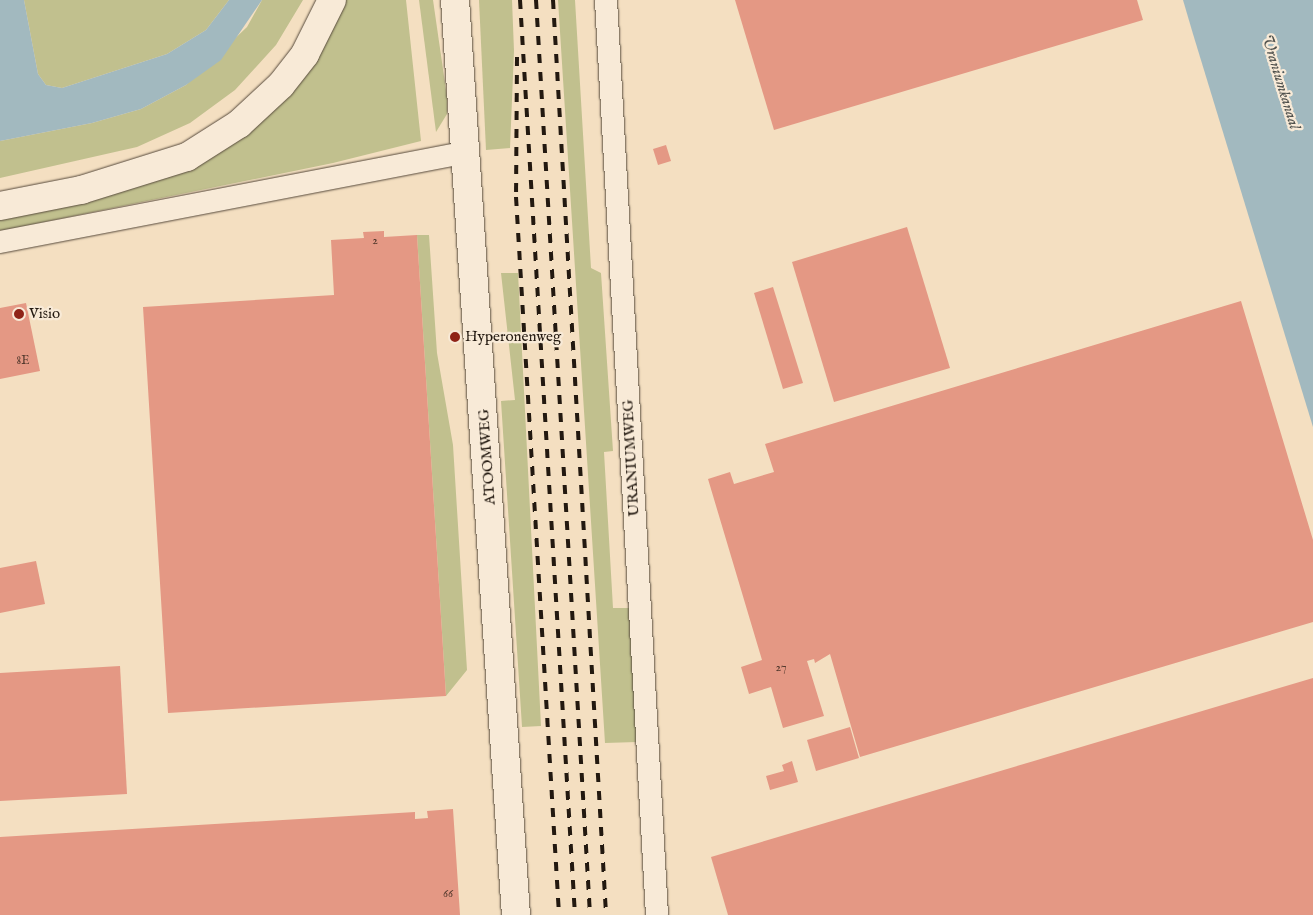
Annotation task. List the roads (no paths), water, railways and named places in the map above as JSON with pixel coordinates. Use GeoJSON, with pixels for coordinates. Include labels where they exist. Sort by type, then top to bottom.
{"type":"FeatureCollection","features":[{"type":"Feature","properties":{"kind":"street"},"geometry":{"type":"LineString","coordinates":[[0,190],[106,168],[200,132],[259,85],[293,43],[315,0]]}},
{"type":"Feature","properties":{"kind":"street"},"geometry":{"type":"LineString","coordinates":[[0,206],[81,190],[187,157],[239,124],[281,85],[304,54],[332,0]]}},
{"type":"Feature","properties":{"kind":"street","name":"ATOOMWEG"},"geometry":{"type":"LineString","coordinates":[[455,0],[516,915]]}},
{"type":"Feature","properties":{"kind":"street","name":"URANIUMWEG"},"geometry":{"type":"LineString","coordinates":[[606,0],[657,915]]}},
{"type":"Feature","properties":{"kind":"street"},"geometry":{"type":"LineString","coordinates":[[0,242],[466,152]]}},
{"type":"Feature","properties":{"kind":"water"},"geometry":{"type":"Polygon","coordinates":[[[0,0],[24,0],[38,74],[46,85],[62,88],[167,54],[206,30],[229,0],[262,0],[221,60],[186,85],[141,109],[92,123],[0,141],[0,0]]]}},
{"type":"Feature","properties":{"kind":"water","name":"Uraniumkanaal"},"geometry":{"type":"Polygon","coordinates":[[[1183,0],[1313,0],[1313,427],[1193,34],[1183,0]]]}},
{"type":"Feature","properties":{"kind":"railway"},"geometry":{"type":"LineString","coordinates":[[520,0],[575,915]]}},
{"type":"Feature","properties":{"kind":"railway"},"geometry":{"type":"LineString","coordinates":[[536,0],[590,915]]}},
{"type":"Feature","properties":{"kind":"railway"},"geometry":{"type":"LineString","coordinates":[[553,0],[606,915]]}},
{"type":"Feature","properties":{"kind":"railway"},"geometry":{"type":"LineString","coordinates":[[517,57],[516,197],[559,915]]}},
{"type":"Feature","properties":{"kind":"place","name":"Visio"},"geometry":{"type":"Point","coordinates":[19,314]}},
{"type":"Feature","properties":{"kind":"place","name":"Hyperonenweg"},"geometry":{"type":"Point","coordinates":[455,337]}}]}
